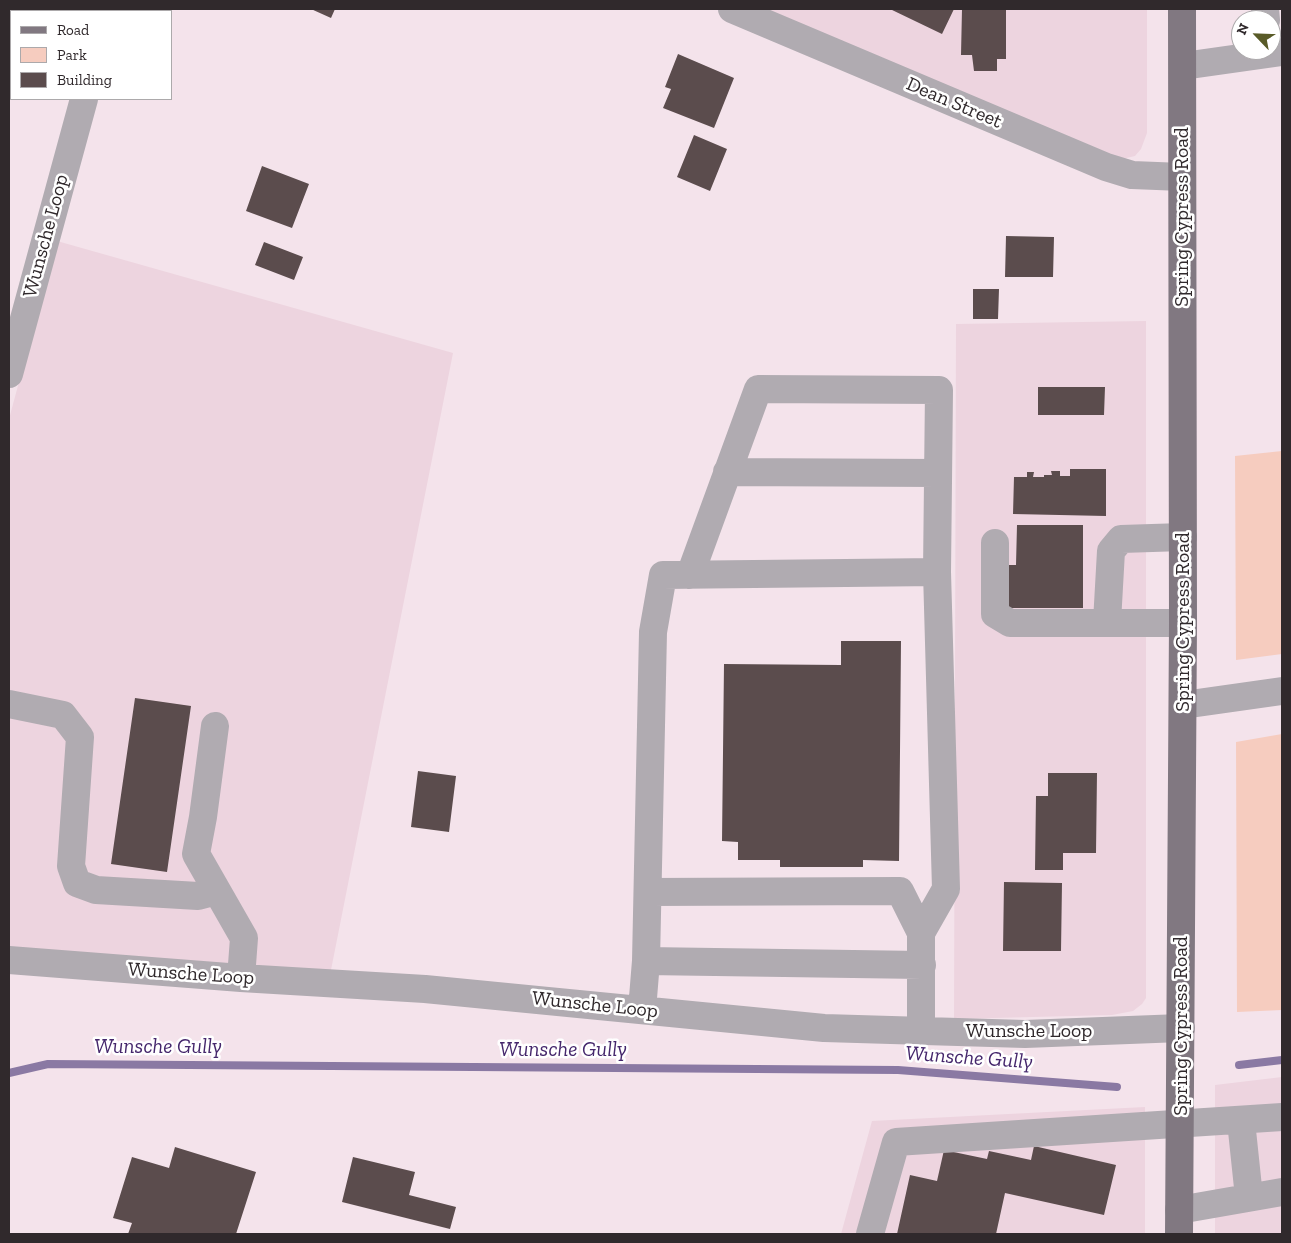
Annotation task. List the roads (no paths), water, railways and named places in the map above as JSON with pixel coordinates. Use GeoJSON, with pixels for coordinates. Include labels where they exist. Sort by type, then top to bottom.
{"type":"FeatureCollection","features":[{"type":"Feature","properties":{"kind":"main road","name":"Spring Cypress Road"},"geometry":{"type":"LineString","coordinates":[[1179,1222],[1183,705],[1182,9]]}},
{"type":"Feature","properties":{"kind":"street","name":"Dean Street"},"geometry":{"type":"LineString","coordinates":[[732,9],[1106,167],[1132,175],[1182,176]]}},
{"type":"Feature","properties":{"kind":"street"},"geometry":{"type":"LineString","coordinates":[[1183,66],[1231,59]]}},
{"type":"Feature","properties":{"kind":"street","name":"Wunsche Loop"},"geometry":{"type":"LineString","coordinates":[[9,374],[84,100]]}},
{"type":"Feature","properties":{"kind":"street"},"geometry":{"type":"LineString","coordinates":[[690,575],[758,389],[939,390],[937,572],[946,889],[922,932]]}},
{"type":"Feature","properties":{"kind":"street"},"geometry":{"type":"LineString","coordinates":[[727,472],[938,472]]}},
{"type":"Feature","properties":{"kind":"street"},"geometry":{"type":"LineString","coordinates":[[1107,622],[1110,551],[1121,539],[1183,537]]}},
{"type":"Feature","properties":{"kind":"street"},"geometry":{"type":"LineString","coordinates":[[995,543],[995,614],[1010,623],[1183,623]]}},
{"type":"Feature","properties":{"kind":"street"},"geometry":{"type":"LineString","coordinates":[[642,1010],[648,892],[653,632],[663,575],[937,572]]}},
{"type":"Feature","properties":{"kind":"street"},"geometry":{"type":"LineString","coordinates":[[1183,705],[1282,691]]}},
{"type":"Feature","properties":{"kind":"street"},"geometry":{"type":"LineString","coordinates":[[9,704],[63,715],[80,737],[71,866],[78,882],[96,890],[198,896],[216,891]]}},
{"type":"Feature","properties":{"kind":"street"},"geometry":{"type":"LineString","coordinates":[[215,726],[203,818],[196,854],[244,938],[241,978]]}},
{"type":"Feature","properties":{"kind":"street"},"geometry":{"type":"LineString","coordinates":[[648,892],[900,891],[922,932],[921,1030]]}},
{"type":"Feature","properties":{"kind":"street","name":"Wunsche Loop"},"geometry":{"type":"LineString","coordinates":[[9,960],[241,978],[425,989],[824,1028],[1025,1034],[1181,1028]]}},
{"type":"Feature","properties":{"kind":"street"},"geometry":{"type":"LineString","coordinates":[[646,960],[922,965]]}},
{"type":"Feature","properties":{"kind":"street"},"geometry":{"type":"LineString","coordinates":[[870,1234],[896,1142],[1282,1117]]}},
{"type":"Feature","properties":{"kind":"street"},"geometry":{"type":"LineString","coordinates":[[1241,1121],[1249,1197]]}},
{"type":"Feature","properties":{"kind":"street"},"geometry":{"type":"LineString","coordinates":[[1179,1222],[1249,1197],[1282,1192]]}},
{"type":"Feature","properties":{"kind":"waterway","name":"Wunsche Gully"},"geometry":{"type":"LineString","coordinates":[[1239,1065],[1282,1060]]}},
{"type":"Feature","properties":{"kind":"waterway","name":"Wunsche Gully"},"geometry":{"type":"LineString","coordinates":[[9,1073],[48,1064],[898,1070],[1117,1087]]}}]}
